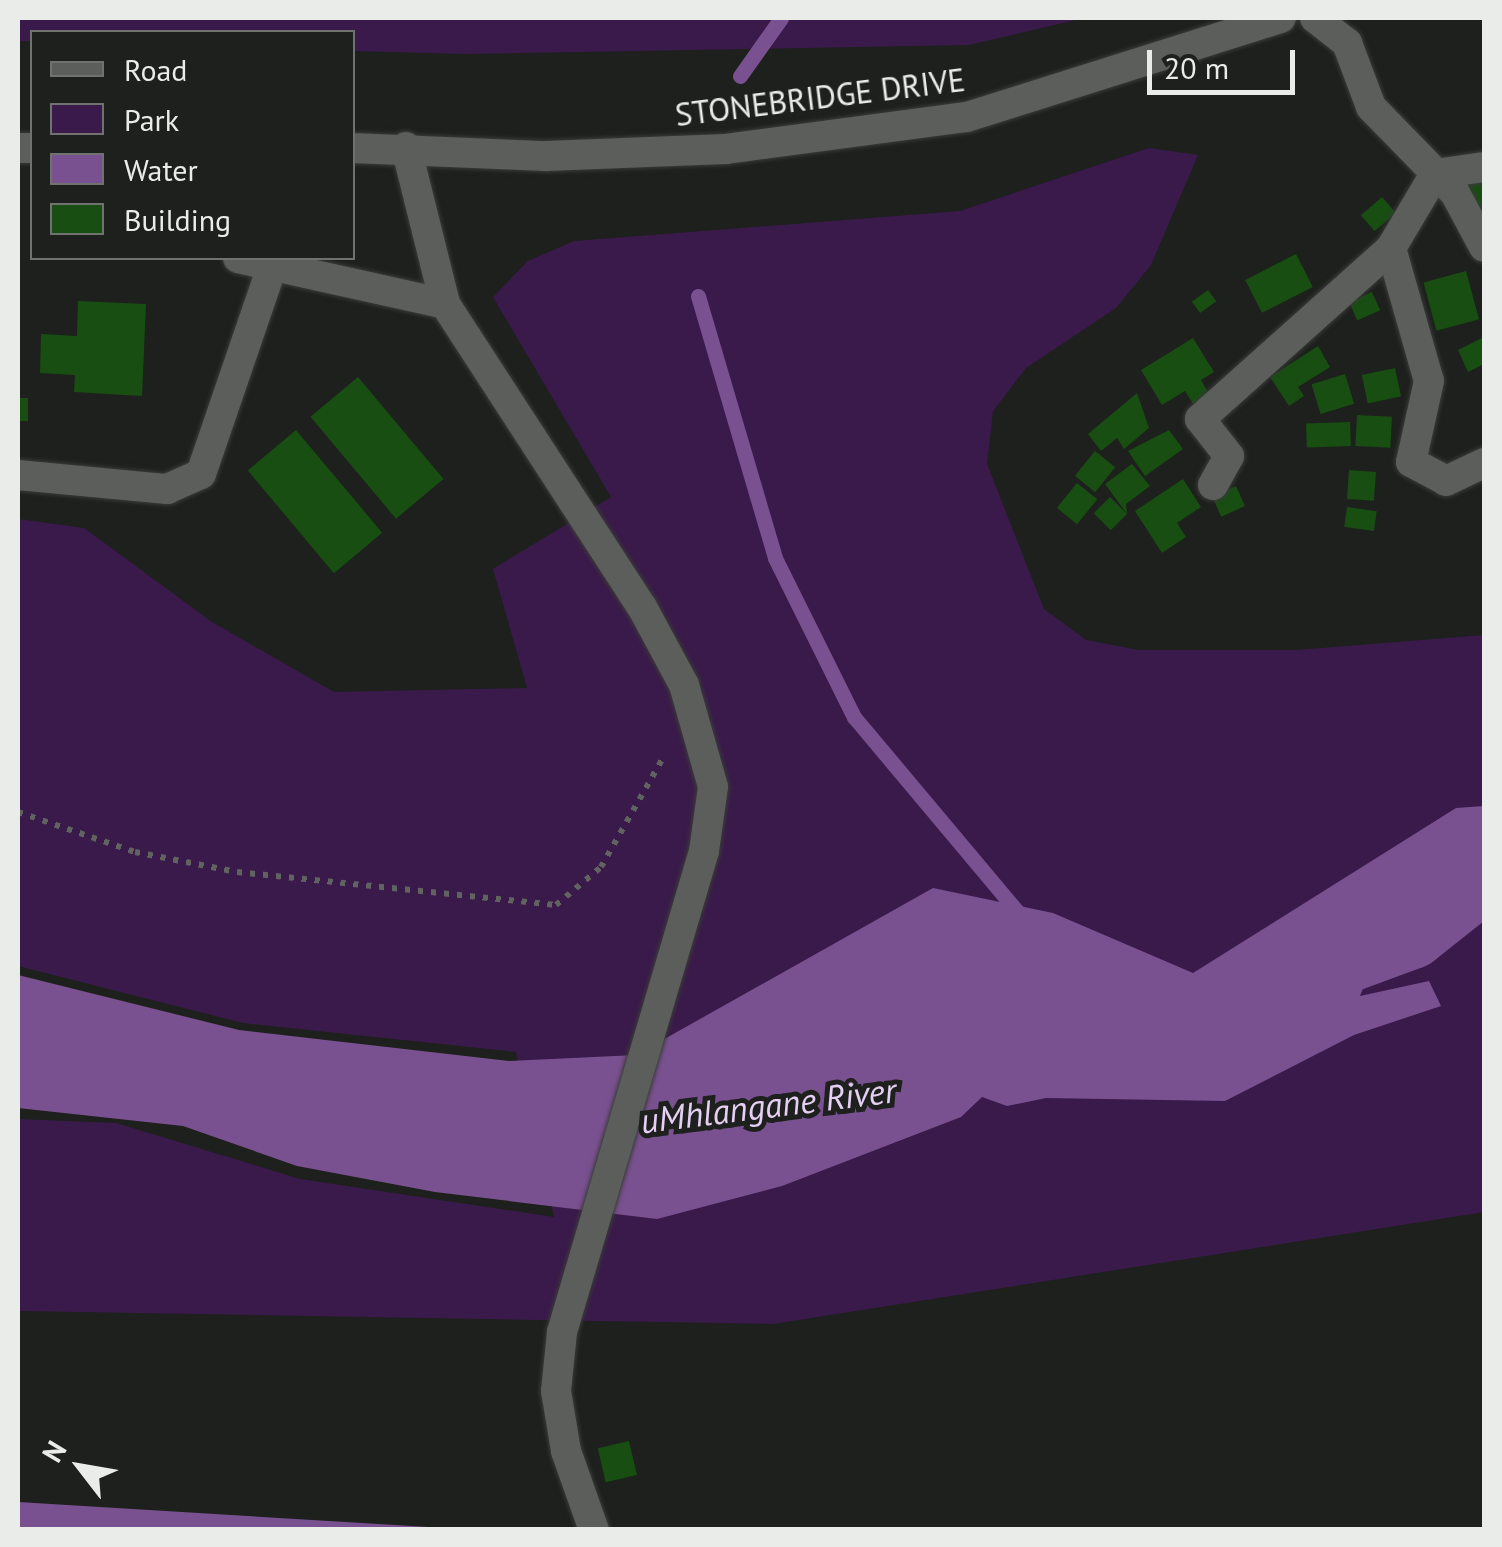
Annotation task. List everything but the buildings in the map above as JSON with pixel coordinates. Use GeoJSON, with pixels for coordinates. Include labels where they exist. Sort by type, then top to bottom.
{"type":"FeatureCollection","features":[{"type":"Feature","properties":{"kind":"street","name":"STONEBRIDGE DRIVE"},"geometry":{"type":"LineString","coordinates":[[355,148],[546,156],[726,149],[967,117],[1280,18]]}},
{"type":"Feature","properties":{"kind":"street"},"geometry":{"type":"LineString","coordinates":[[1316,18],[1347,43],[1371,107],[1436,174],[1484,247]]}},
{"type":"Feature","properties":{"kind":"street"},"geometry":{"type":"LineString","coordinates":[[406,148],[445,304],[642,608],[693,711],[713,787],[704,851],[579,1264],[556,1391],[576,1489],[594,1530]]}},
{"type":"Feature","properties":{"kind":"street"},"geometry":{"type":"LineString","coordinates":[[1436,174],[1484,167]]}},
{"type":"Feature","properties":{"kind":"street"},"geometry":{"type":"LineString","coordinates":[[1213,485],[1229,456],[1200,419],[1391,248],[1436,174]]}},
{"type":"Feature","properties":{"kind":"street"},"geometry":{"type":"LineString","coordinates":[[1391,248],[1429,381],[1411,462],[1446,481],[1484,463]]}},
{"type":"Feature","properties":{"kind":"street"},"geometry":{"type":"LineString","coordinates":[[244,260],[445,304]]}},
{"type":"Feature","properties":{"kind":"street"},"geometry":{"type":"LineString","coordinates":[[18,476],[167,490],[201,474],[272,269]]}},
{"type":"Feature","properties":{"kind":"path"},"geometry":{"type":"LineString","coordinates":[[18,812],[135,852],[237,872],[556,905],[601,867],[693,711]]}},
{"type":"Feature","properties":{"kind":"green space"},"geometry":{"type":"Polygon","coordinates":[[[18,18],[1084,18],[969,45],[465,54],[355,51],[355,30],[30,30],[30,41],[18,41],[18,18]]]}},
{"type":"Feature","properties":{"kind":"green space"},"geometry":{"type":"Polygon","coordinates":[[[1149,148],[1198,155],[1151,265],[1116,308],[1026,368],[993,411],[987,464],[1044,609],[1086,640],[1139,650],[1296,650],[1484,635],[1484,1212],[773,1324],[18,1311],[18,1119],[116,1123],[300,1179],[554,1217],[516,1052],[243,1023],[18,966],[18,519],[84,528],[212,622],[334,692],[527,688],[493,569],[611,497],[493,297],[528,261],[574,241],[960,211],[1149,148]]]}},
{"type":"Feature","properties":{"kind":"water"},"geometry":{"type":"Polygon","coordinates":[[[1484,806],[1484,866],[1447,883],[1378,949],[1360,996],[1429,981],[1441,1006],[1354,1035],[1225,1101],[1046,1098],[1007,1106],[982,1097],[961,1117],[782,1186],[657,1219],[435,1192],[297,1166],[183,1126],[18,1108],[18,975],[239,1030],[509,1061],[636,1055],[933,888],[1053,913],[1193,973],[1456,808],[1484,806]]]}},
{"type":"Feature","properties":{"kind":"water"},"geometry":{"type":"Polygon","coordinates":[[[18,1502],[461,1529],[18,1529],[18,1502]]]}},
{"type":"Feature","properties":{"kind":"waterway"},"geometry":{"type":"LineString","coordinates":[[740,76],[781,18]]}},
{"type":"Feature","properties":{"kind":"waterway"},"geometry":{"type":"LineString","coordinates":[[698,296],[775,558],[854,717],[1022,917]]}},
{"type":"Feature","properties":{"kind":"waterway","name":"uMhlangane River"},"geometry":{"type":"LineString","coordinates":[[1288,970],[1407,926],[1484,865]]}}]}
